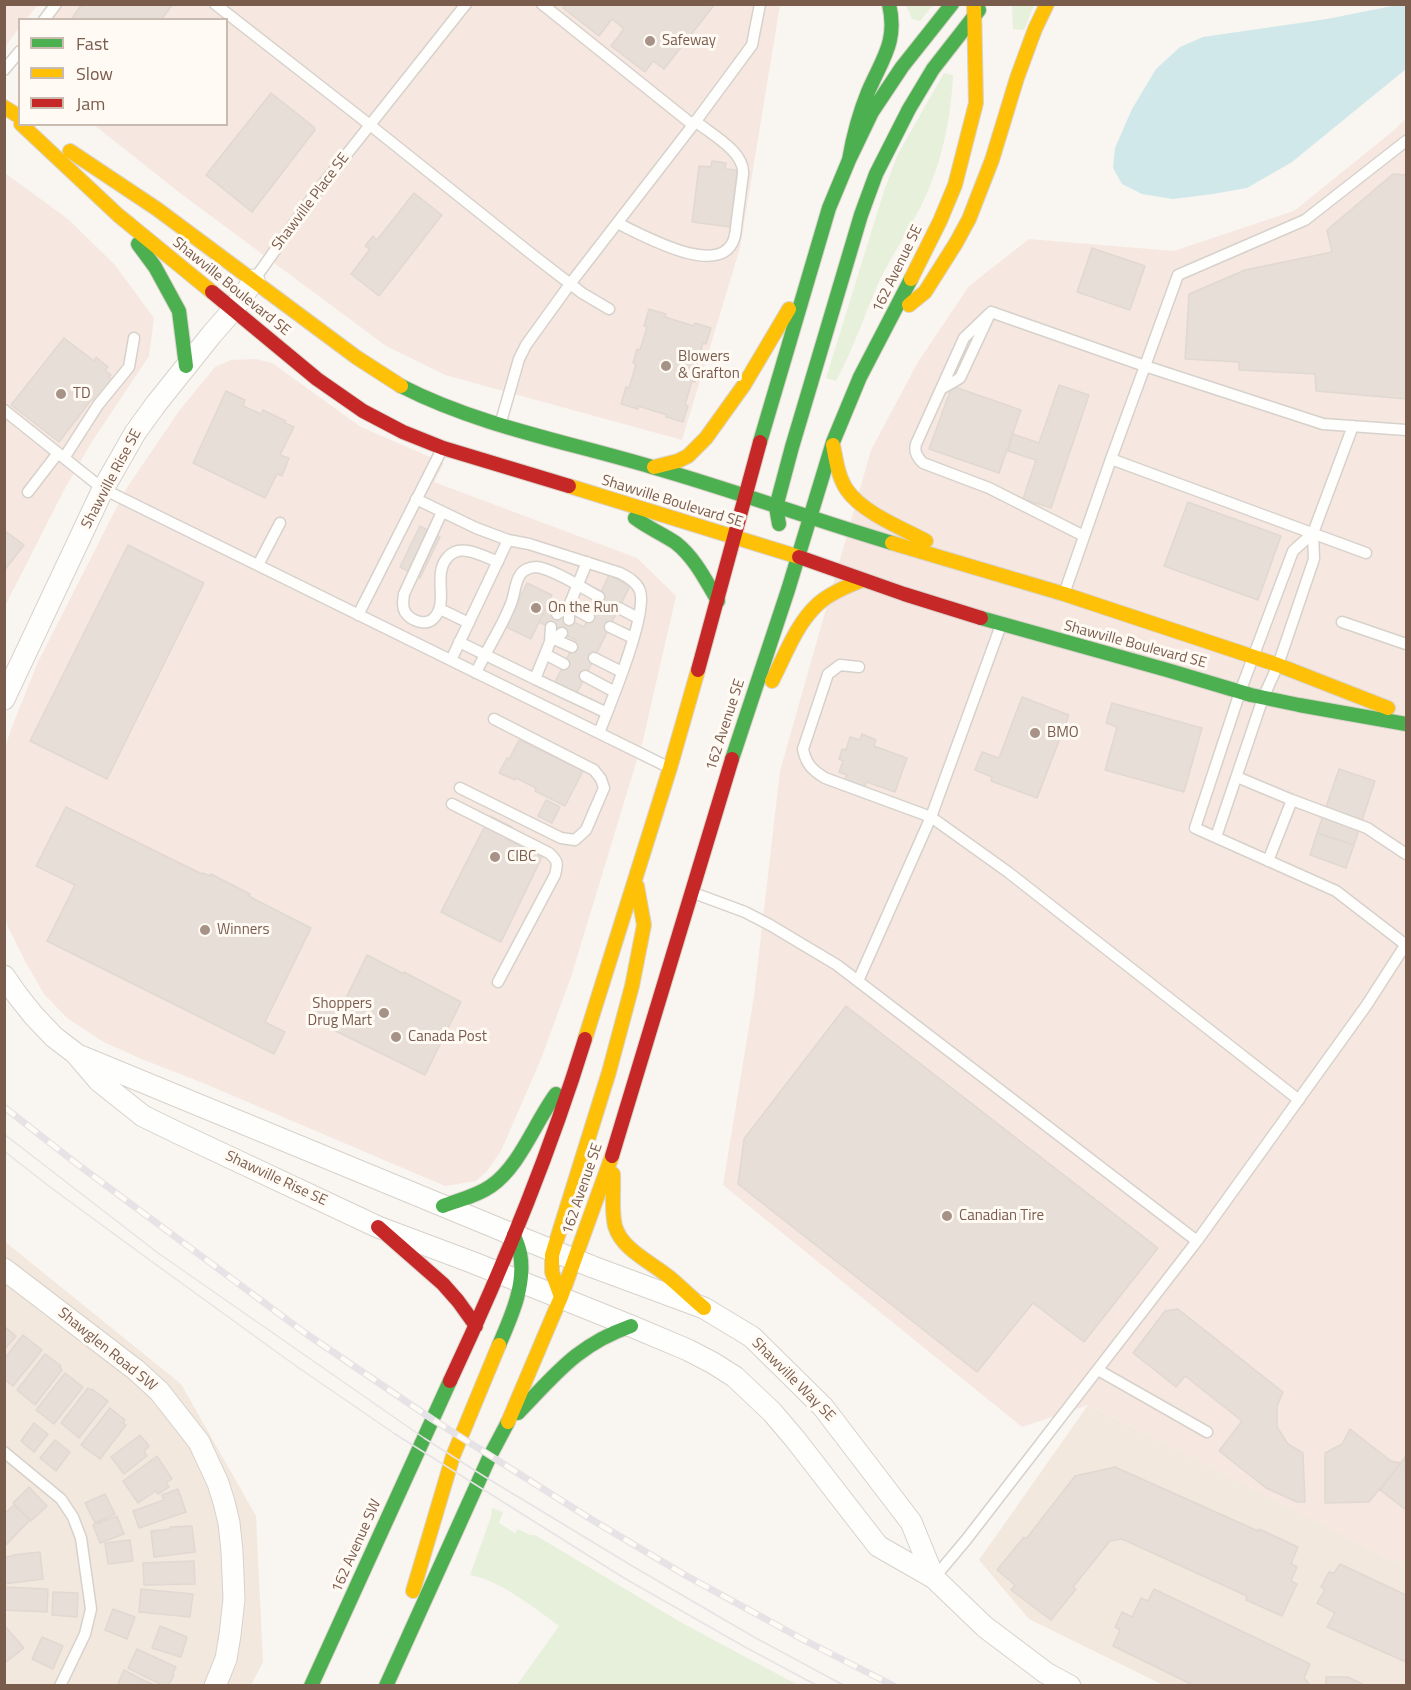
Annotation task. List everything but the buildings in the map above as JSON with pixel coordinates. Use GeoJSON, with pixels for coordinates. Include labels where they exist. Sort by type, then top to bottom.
{"type":"FeatureCollection","features":[{"type":"Feature","properties":{"kind":"main road"},"geometry":{"type":"LineString","coordinates":[[849,160],[855,129],[869,91],[889,50],[893,32],[889,4]]}},
{"type":"Feature","properties":{"kind":"main road"},"geometry":{"type":"LineString","coordinates":[[476,1326],[542,1164],[575,1072],[636,881],[718,601],[751,473],[829,208],[872,112],[902,67],[952,4]]}},
{"type":"Feature","properties":{"kind":"main road"},"geometry":{"type":"LineString","coordinates":[[891,320],[925,292],[957,243],[969,219],[992,160],[1017,78],[1047,4]]}},
{"type":"Feature","properties":{"kind":"main road"},"geometry":{"type":"LineString","coordinates":[[797,557],[783,535],[776,507],[861,215],[876,174],[915,99],[933,69],[977,8]]}},
{"type":"Feature","properties":{"kind":"main road","name":"162 Avenue SE"},"geometry":{"type":"LineString","coordinates":[[386,1686],[490,1456],[508,1423],[561,1297],[612,1157],[691,892],[833,442],[860,377],[940,221],[958,175],[976,103],[977,8]]}},
{"type":"Feature","properties":{"kind":"main road","name":"Shawville Boulevard SE"},"geometry":{"type":"LineString","coordinates":[[4,108],[18,116]]}},
{"type":"Feature","properties":{"kind":"main road","name":"Shawville Boulevard SE"},"geometry":{"type":"LineString","coordinates":[[4,108],[18,122]]}},
{"type":"Feature","properties":{"kind":"main road","name":"Shawville Boulevard SE"},"geometry":{"type":"LineString","coordinates":[[22,126],[118,215],[233,310],[342,397],[392,426],[443,448],[818,563],[863,580],[1001,624],[1263,698],[1407,724]]}},
{"type":"Feature","properties":{"kind":"main road","name":"Shawville Boulevard SE"},"geometry":{"type":"LineString","coordinates":[[33,126],[157,209],[356,357],[401,386],[451,408],[500,425],[654,468],[810,518],[1064,594],[1278,665],[1407,716]]}},
{"type":"Feature","properties":{"kind":"main road"},"geometry":{"type":"LineString","coordinates":[[118,215],[155,267],[179,311],[186,366]]}},
{"type":"Feature","properties":{"kind":"main road"},"geometry":{"type":"LineString","coordinates":[[654,468],[683,459],[706,438],[744,385],[808,277]]}},
{"type":"Feature","properties":{"kind":"main road"},"geometry":{"type":"LineString","coordinates":[[833,442],[837,470],[848,492],[859,502],[881,517],[973,567]]}},
{"type":"Feature","properties":{"kind":"main road"},"geometry":{"type":"LineString","coordinates":[[618,503],[643,524],[678,545],[688,554],[718,601]]}},
{"type":"Feature","properties":{"kind":"main road"},"geometry":{"type":"LineString","coordinates":[[731,763],[784,657],[815,606],[838,590],[863,580]]}},
{"type":"Feature","properties":{"kind":"main road"},"geometry":{"type":"LineString","coordinates":[[561,1297],[552,1272],[553,1251],[606,1083],[632,986],[644,925],[636,881]]}},
{"type":"Feature","properties":{"kind":"main road"},"geometry":{"type":"LineString","coordinates":[[443,1206],[491,1187],[503,1177],[548,1104],[575,1072]]}},
{"type":"Feature","properties":{"kind":"main road"},"geometry":{"type":"LineString","coordinates":[[612,1157],[613,1214],[616,1229],[634,1251],[704,1308]]}},
{"type":"Feature","properties":{"kind":"main road"},"geometry":{"type":"LineString","coordinates":[[378,1227],[438,1279],[466,1310],[476,1326]]}},
{"type":"Feature","properties":{"kind":"main road"},"geometry":{"type":"LineString","coordinates":[[386,1686],[453,1456],[513,1313],[520,1281],[520,1253],[514,1235]]}},
{"type":"Feature","properties":{"kind":"main road","name":"162 Avenue SW"},"geometry":{"type":"LineString","coordinates":[[311,1686],[476,1326]]}},
{"type":"Feature","properties":{"kind":"main road"},"geometry":{"type":"LineString","coordinates":[[508,1423],[578,1353],[617,1330],[631,1326]]}},
{"type":"Feature","properties":{"kind":"street","name":"Shawville Rise SE"},"geometry":{"type":"LineString","coordinates":[[4,699],[103,489],[135,433],[186,366],[233,310],[254,280]]}},
{"type":"Feature","properties":{"kind":"street","name":"Shawville Rise SE"},"geometry":{"type":"LineString","coordinates":[[4,976],[34,1016],[54,1037],[75,1053],[99,1081],[143,1116],[378,1227],[498,1272]]}},
{"type":"Feature","properties":{"kind":"street","name":"Shawville Rise SE"},"geometry":{"type":"LineString","coordinates":[[75,1053],[514,1235]]}},
{"type":"Feature","properties":{"kind":"street","name":"Shawville Way SE"},"geometry":{"type":"LineString","coordinates":[[514,1235],[704,1308],[753,1337],[823,1407],[911,1522],[934,1578]]}},
{"type":"Feature","properties":{"kind":"street","name":"Shawglen Road SW"},"geometry":{"type":"LineString","coordinates":[[4,1269],[136,1370],[159,1391],[199,1442],[224,1502],[232,1551],[234,1599],[230,1635],[226,1659],[215,1686]]}},
{"type":"Feature","properties":{"kind":"street","name":"Shawville Way SE"},"geometry":{"type":"LineString","coordinates":[[498,1272],[631,1326],[713,1363],[748,1388],[795,1439],[878,1546],[934,1578],[985,1627],[1046,1673],[1070,1686]]}},
{"type":"Feature","properties":{"kind":"lane"},"geometry":{"type":"LineString","coordinates":[[46,18],[56,4]]}},
{"type":"Feature","properties":{"kind":"lane"},"geometry":{"type":"LineString","coordinates":[[215,4],[570,284],[609,309]]}},
{"type":"Feature","properties":{"kind":"lane","name":"Shawville Place SE"},"geometry":{"type":"LineString","coordinates":[[254,280],[312,198],[466,4]]}},
{"type":"Feature","properties":{"kind":"lane"},"geometry":{"type":"LineString","coordinates":[[542,4],[694,123],[730,148],[743,165],[735,235],[730,246],[717,255],[697,255],[670,248],[617,223]]}},
{"type":"Feature","properties":{"kind":"lane"},"geometry":{"type":"LineString","coordinates":[[500,425],[519,359],[526,345],[752,45],[760,4]]}},
{"type":"Feature","properties":{"kind":"lane"},"geometry":{"type":"LineString","coordinates":[[4,70],[18,53]]}},
{"type":"Feature","properties":{"kind":"lane"},"geometry":{"type":"LineString","coordinates":[[1064,594],[1178,274],[1305,220],[1407,141]]}},
{"type":"Feature","properties":{"kind":"lane"},"geometry":{"type":"LineString","coordinates":[[1084,536],[989,488],[923,463],[915,450],[964,338],[991,312],[1323,424],[1407,430]]}},
{"type":"Feature","properties":{"kind":"lane"},"geometry":{"type":"LineString","coordinates":[[28,492],[61,455],[129,367],[134,338]]}},
{"type":"Feature","properties":{"kind":"lane"},"geometry":{"type":"LineString","coordinates":[[4,410],[103,489],[670,768]]}},
{"type":"Feature","properties":{"kind":"lane"},"geometry":{"type":"LineString","coordinates":[[1216,837],[1263,698],[1278,665],[1314,559],[1313,533],[1353,426]]}},
{"type":"Feature","properties":{"kind":"lane"},"geometry":{"type":"LineString","coordinates":[[358,615],[443,448]]}},
{"type":"Feature","properties":{"kind":"lane"},"geometry":{"type":"LineString","coordinates":[[1111,459],[1366,553]]}},
{"type":"Feature","properties":{"kind":"lane"},"geometry":{"type":"LineString","coordinates":[[416,499],[476,528],[508,540],[587,562],[633,580],[640,592],[638,618],[628,658],[599,733]]}},
{"type":"Feature","properties":{"kind":"lane"},"geometry":{"type":"LineString","coordinates":[[442,512],[404,594],[403,605],[406,614],[412,619],[426,623],[433,620],[440,609],[439,576],[444,561],[451,553],[462,550],[498,562]]}},
{"type":"Feature","properties":{"kind":"lane"},"geometry":{"type":"LineString","coordinates":[[258,565],[280,523]]}},
{"type":"Feature","properties":{"kind":"lane"},"geometry":{"type":"LineString","coordinates":[[934,1578],[966,1540],[1197,1241],[1366,1006],[1406,944],[1336,891],[1195,828],[1240,692],[1293,551],[1313,533]]}},
{"type":"Feature","properties":{"kind":"lane"},"geometry":{"type":"LineString","coordinates":[[451,660],[508,540]]}},
{"type":"Feature","properties":{"kind":"lane"},"geometry":{"type":"LineString","coordinates":[[569,620],[569,606],[587,562]]}},
{"type":"Feature","properties":{"kind":"lane"},"geometry":{"type":"LineString","coordinates":[[476,673],[508,612],[519,576],[523,571],[537,567],[550,571],[599,597]]}},
{"type":"Feature","properties":{"kind":"lane"},"geometry":{"type":"LineString","coordinates":[[557,614],[569,606]]}},
{"type":"Feature","properties":{"kind":"lane"},"geometry":{"type":"LineString","coordinates":[[569,606],[589,617]]}},
{"type":"Feature","properties":{"kind":"lane"},"geometry":{"type":"LineString","coordinates":[[619,608],[638,618]]}},
{"type":"Feature","properties":{"kind":"lane"},"geometry":{"type":"LineString","coordinates":[[440,609],[469,623]]}},
{"type":"Feature","properties":{"kind":"lane"},"geometry":{"type":"LineString","coordinates":[[1342,622],[1407,644]]}},
{"type":"Feature","properties":{"kind":"lane"},"geometry":{"type":"LineString","coordinates":[[858,981],[931,818],[1001,624]]}},
{"type":"Feature","properties":{"kind":"lane"},"geometry":{"type":"LineString","coordinates":[[550,627],[555,638],[572,647]]}},
{"type":"Feature","properties":{"kind":"lane"},"geometry":{"type":"LineString","coordinates":[[610,627],[633,638]]}},
{"type":"Feature","properties":{"kind":"lane"},"geometry":{"type":"LineString","coordinates":[[535,679],[545,654],[555,638]]}},
{"type":"Feature","properties":{"kind":"lane"},"geometry":{"type":"LineString","coordinates":[[459,642],[607,713]]}},
{"type":"Feature","properties":{"kind":"lane"},"geometry":{"type":"LineString","coordinates":[[545,654],[564,664]]}},
{"type":"Feature","properties":{"kind":"lane"},"geometry":{"type":"LineString","coordinates":[[594,658],[622,672]]}},
{"type":"Feature","properties":{"kind":"lane"},"geometry":{"type":"LineString","coordinates":[[859,667],[840,665],[828,674],[803,749],[805,760],[815,772],[825,778],[931,818],[1008,872],[1299,1100]]}},
{"type":"Feature","properties":{"kind":"lane"},"geometry":{"type":"LineString","coordinates":[[585,676],[615,692]]}},
{"type":"Feature","properties":{"kind":"lane"},"geometry":{"type":"LineString","coordinates":[[460,788],[561,838],[575,840],[586,830],[604,788],[594,770],[494,718]]}},
{"type":"Feature","properties":{"kind":"lane"},"geometry":{"type":"LineString","coordinates":[[1237,777],[1366,828],[1407,854]]}},
{"type":"Feature","properties":{"kind":"lane"},"geometry":{"type":"LineString","coordinates":[[1269,861],[1292,800]]}},
{"type":"Feature","properties":{"kind":"lane"},"geometry":{"type":"LineString","coordinates":[[452,804],[549,853],[558,864],[555,875],[498,982]]}},
{"type":"Feature","properties":{"kind":"lane"},"geometry":{"type":"LineString","coordinates":[[691,892],[745,912],[837,965],[1197,1241]]}},
{"type":"Feature","properties":{"kind":"lane"},"geometry":{"type":"LineString","coordinates":[[1098,1370],[1207,1432]]}},
{"type":"Feature","properties":{"kind":"lane"},"geometry":{"type":"LineString","coordinates":[[4,1452],[61,1499],[73,1517],[81,1538],[92,1609],[85,1634],[60,1686]]}},
{"type":"Feature","properties":{"kind":"shaded area"},"geometry":{"type":"Polygon","coordinates":[[[5,4],[38,5],[27,18],[18,18],[18,29],[5,47],[5,4]]]}},
{"type":"Feature","properties":{"kind":"shaded area"},"geometry":{"type":"Polygon","coordinates":[[[62,4],[780,5],[740,248],[682,440],[445,375],[386,346],[180,193],[95,126],[228,126],[228,18],[52,18],[62,4]]]}},
{"type":"Feature","properties":{"kind":"shaded area"},"geometry":{"type":"Polygon","coordinates":[[[1406,118],[1406,1566],[1088,1405],[1022,1427],[723,1185],[754,996],[780,771],[871,450],[918,362],[969,286],[1029,239],[1174,251],[1294,211],[1406,118]]]}},
{"type":"Feature","properties":{"kind":"shaded area"},"geometry":{"type":"Polygon","coordinates":[[[5,173],[68,219],[115,265],[154,318],[149,356],[91,443],[63,492],[5,606],[5,173]]]}},
{"type":"Feature","properties":{"kind":"shaded area"},"geometry":{"type":"Polygon","coordinates":[[[256,359],[272,363],[361,427],[444,463],[434,482],[637,558],[676,596],[643,740],[571,977],[541,1059],[501,1151],[487,1171],[476,1181],[445,1186],[102,1041],[67,1018],[44,994],[8,927],[5,916],[4,750],[38,662],[126,489],[179,411],[215,367],[231,360],[256,359]]]}},
{"type":"Feature","properties":{"kind":"shaded area"},"geometry":{"type":"Polygon","coordinates":[[[4,1241],[181,1384],[256,1516],[263,1662],[251,1685],[5,1685],[4,1241]]]}},
{"type":"Feature","properties":{"kind":"shaded area"},"geometry":{"type":"Polygon","coordinates":[[[1088,1405],[1406,1566],[1406,1685],[1163,1685],[1029,1619],[979,1560],[1088,1405]]]}},
{"type":"Feature","properties":{"kind":"green space"},"geometry":{"type":"Polygon","coordinates":[[[906,5],[933,5],[920,21],[912,19],[906,5]]]}},
{"type":"Feature","properties":{"kind":"green space"},"geometry":{"type":"Polygon","coordinates":[[[1012,5],[1034,5],[1024,30],[1013,29],[1012,5]]]}},
{"type":"Feature","properties":{"kind":"green space"},"geometry":{"type":"Polygon","coordinates":[[[944,73],[953,75],[952,92],[944,143],[934,176],[920,208],[878,284],[836,381],[826,378],[897,156],[944,73]]]}},
{"type":"Feature","properties":{"kind":"green space"},"geometry":{"type":"Polygon","coordinates":[[[492,1508],[503,1512],[499,1523],[515,1533],[518,1529],[535,1535],[682,1623],[798,1685],[517,1685],[559,1626],[505,1589],[470,1575],[491,1517],[492,1508]]]}},
{"type":"Feature","properties":{"kind":"water"},"geometry":{"type":"Polygon","coordinates":[[[1406,5],[1406,69],[1292,162],[1247,188],[1213,194],[1173,199],[1142,194],[1122,184],[1113,168],[1115,148],[1132,109],[1156,69],[1180,47],[1203,37],[1327,19],[1406,5]]]}},
{"type":"Feature","properties":{"kind":"tram line"},"geometry":{"type":"LineString","coordinates":[[4,1134],[158,1253],[424,1438],[634,1567],[754,1637],[845,1686]]}},
{"type":"Feature","properties":{"kind":"tram line"},"geometry":{"type":"LineString","coordinates":[[4,1151],[296,1366],[395,1434],[624,1578],[818,1686]]}},
{"type":"Feature","properties":{"kind":"railway"},"geometry":{"type":"LineString","coordinates":[[4,1107],[305,1333],[432,1419],[685,1575],[894,1686]]}},
{"type":"Feature","properties":{"kind":"traffic: fast"},"geometry":{"type":"LineString","coordinates":[[849,160],[862,109],[890,40],[889,4]]}},
{"type":"Feature","properties":{"kind":"traffic: fast"},"geometry":{"type":"LineString","coordinates":[[760,442],[829,208],[849,160],[872,112],[902,67],[952,4]]}},
{"type":"Feature","properties":{"kind":"traffic: fast"},"geometry":{"type":"LineString","coordinates":[[779,524],[776,507],[792,447],[861,215],[876,174],[909,109],[933,69],[979,10]]}},
{"type":"Feature","properties":{"kind":"traffic: fast"},"geometry":{"type":"LineString","coordinates":[[138,244],[155,267],[179,311],[186,366]]}},
{"type":"Feature","properties":{"kind":"traffic: fast"},"geometry":{"type":"LineString","coordinates":[[732,759],[788,590],[833,442],[860,377],[911,279]]}},
{"type":"Feature","properties":{"kind":"traffic: fast"},"geometry":{"type":"LineString","coordinates":[[401,386],[493,423],[682,476],[892,543]]}},
{"type":"Feature","properties":{"kind":"traffic: fast"},"geometry":{"type":"LineString","coordinates":[[635,518],[683,549],[700,570],[718,601]]}},
{"type":"Feature","properties":{"kind":"traffic: fast"},"geometry":{"type":"LineString","coordinates":[[981,618],[1251,695],[1406,724]]}},
{"type":"Feature","properties":{"kind":"traffic: fast"},"geometry":{"type":"LineString","coordinates":[[443,1206],[468,1198],[491,1186],[501,1177],[519,1155],[556,1094]]}},
{"type":"Feature","properties":{"kind":"traffic: fast"},"geometry":{"type":"LineString","coordinates":[[499,1345],[516,1300],[521,1277],[520,1253],[514,1235]]}},
{"type":"Feature","properties":{"kind":"traffic: fast"},"geometry":{"type":"LineString","coordinates":[[518,1413],[568,1362],[596,1342],[631,1326]]}},
{"type":"Feature","properties":{"kind":"traffic: fast"},"geometry":{"type":"LineString","coordinates":[[311,1686],[450,1381]]}},
{"type":"Feature","properties":{"kind":"traffic: fast"},"geometry":{"type":"LineString","coordinates":[[386,1686],[490,1456],[508,1422]]}},
{"type":"Feature","properties":{"kind":"traffic: slow"},"geometry":{"type":"LineString","coordinates":[[911,279],[955,185],[976,103],[974,4]]}},
{"type":"Feature","properties":{"kind":"traffic: slow"},"geometry":{"type":"LineString","coordinates":[[909,305],[925,292],[969,219],[992,160],[1017,78],[1047,4]]}},
{"type":"Feature","properties":{"kind":"traffic: slow"},"geometry":{"type":"LineString","coordinates":[[4,107],[18,116]]}},
{"type":"Feature","properties":{"kind":"traffic: slow"},"geometry":{"type":"LineString","coordinates":[[23,126],[118,215],[212,292]]}},
{"type":"Feature","properties":{"kind":"traffic: slow"},"geometry":{"type":"LineString","coordinates":[[70,151],[157,209],[356,357],[401,386]]}},
{"type":"Feature","properties":{"kind":"traffic: slow"},"geometry":{"type":"LineString","coordinates":[[654,467],[688,456],[706,438],[744,385],[789,309]]}},
{"type":"Feature","properties":{"kind":"traffic: slow"},"geometry":{"type":"LineString","coordinates":[[833,445],[841,480],[854,498],[884,519],[926,541]]}},
{"type":"Feature","properties":{"kind":"traffic: slow"},"geometry":{"type":"LineString","coordinates":[[569,486],[799,557]]}},
{"type":"Feature","properties":{"kind":"traffic: slow"},"geometry":{"type":"LineString","coordinates":[[892,543],[1064,594],[1278,665],[1388,708]]}},
{"type":"Feature","properties":{"kind":"traffic: slow"},"geometry":{"type":"LineString","coordinates":[[772,681],[810,612],[828,596],[863,580]]}},
{"type":"Feature","properties":{"kind":"traffic: slow"},"geometry":{"type":"LineString","coordinates":[[585,1039],[670,768],[698,670]]}},
{"type":"Feature","properties":{"kind":"traffic: slow"},"geometry":{"type":"LineString","coordinates":[[561,1297],[552,1272],[552,1255],[609,1072],[632,986],[644,925],[637,886]]}},
{"type":"Feature","properties":{"kind":"traffic: slow"},"geometry":{"type":"LineString","coordinates":[[508,1422],[561,1297],[612,1156]]}},
{"type":"Feature","properties":{"kind":"traffic: slow"},"geometry":{"type":"LineString","coordinates":[[613,1174],[615,1226],[624,1242],[704,1308]]}},
{"type":"Feature","properties":{"kind":"traffic: slow"},"geometry":{"type":"LineString","coordinates":[[413,1591],[453,1456],[499,1345]]}},
{"type":"Feature","properties":{"kind":"traffic: jam"},"geometry":{"type":"LineString","coordinates":[[212,292],[317,379],[363,411],[403,432],[443,448],[569,486]]}},
{"type":"Feature","properties":{"kind":"traffic: jam"},"geometry":{"type":"LineString","coordinates":[[698,670],[760,442]]}},
{"type":"Feature","properties":{"kind":"traffic: jam"},"geometry":{"type":"LineString","coordinates":[[799,557],[981,618]]}},
{"type":"Feature","properties":{"kind":"traffic: jam"},"geometry":{"type":"LineString","coordinates":[[612,1156],[732,759]]}},
{"type":"Feature","properties":{"kind":"traffic: jam"},"geometry":{"type":"LineString","coordinates":[[450,1381],[524,1212],[585,1039]]}},
{"type":"Feature","properties":{"kind":"traffic: jam"},"geometry":{"type":"LineString","coordinates":[[378,1227],[443,1284],[476,1326]]}},
{"type":"Feature","properties":{"kind":"place","name":"Safeway"},"geometry":{"type":"Point","coordinates":[650,41]}},
{"type":"Feature","properties":{"kind":"place","name":"Blowers & Grafton"},"geometry":{"type":"Point","coordinates":[666,366]}},
{"type":"Feature","properties":{"kind":"place","name":"TD"},"geometry":{"type":"Point","coordinates":[61,394]}},
{"type":"Feature","properties":{"kind":"place","name":"On the Run"},"geometry":{"type":"Point","coordinates":[536,608]}},
{"type":"Feature","properties":{"kind":"place","name":"BMO"},"geometry":{"type":"Point","coordinates":[1035,733]}},
{"type":"Feature","properties":{"kind":"place","name":"CIBC"},"geometry":{"type":"Point","coordinates":[495,857]}},
{"type":"Feature","properties":{"kind":"place","name":"Winners"},"geometry":{"type":"Point","coordinates":[205,930]}},
{"type":"Feature","properties":{"kind":"place","name":"Shoppers Drug Mart"},"geometry":{"type":"Point","coordinates":[384,1013]}},
{"type":"Feature","properties":{"kind":"place","name":"Canada Post"},"geometry":{"type":"Point","coordinates":[396,1037]}},
{"type":"Feature","properties":{"kind":"place","name":"Canadian Tire"},"geometry":{"type":"Point","coordinates":[947,1216]}}]}
